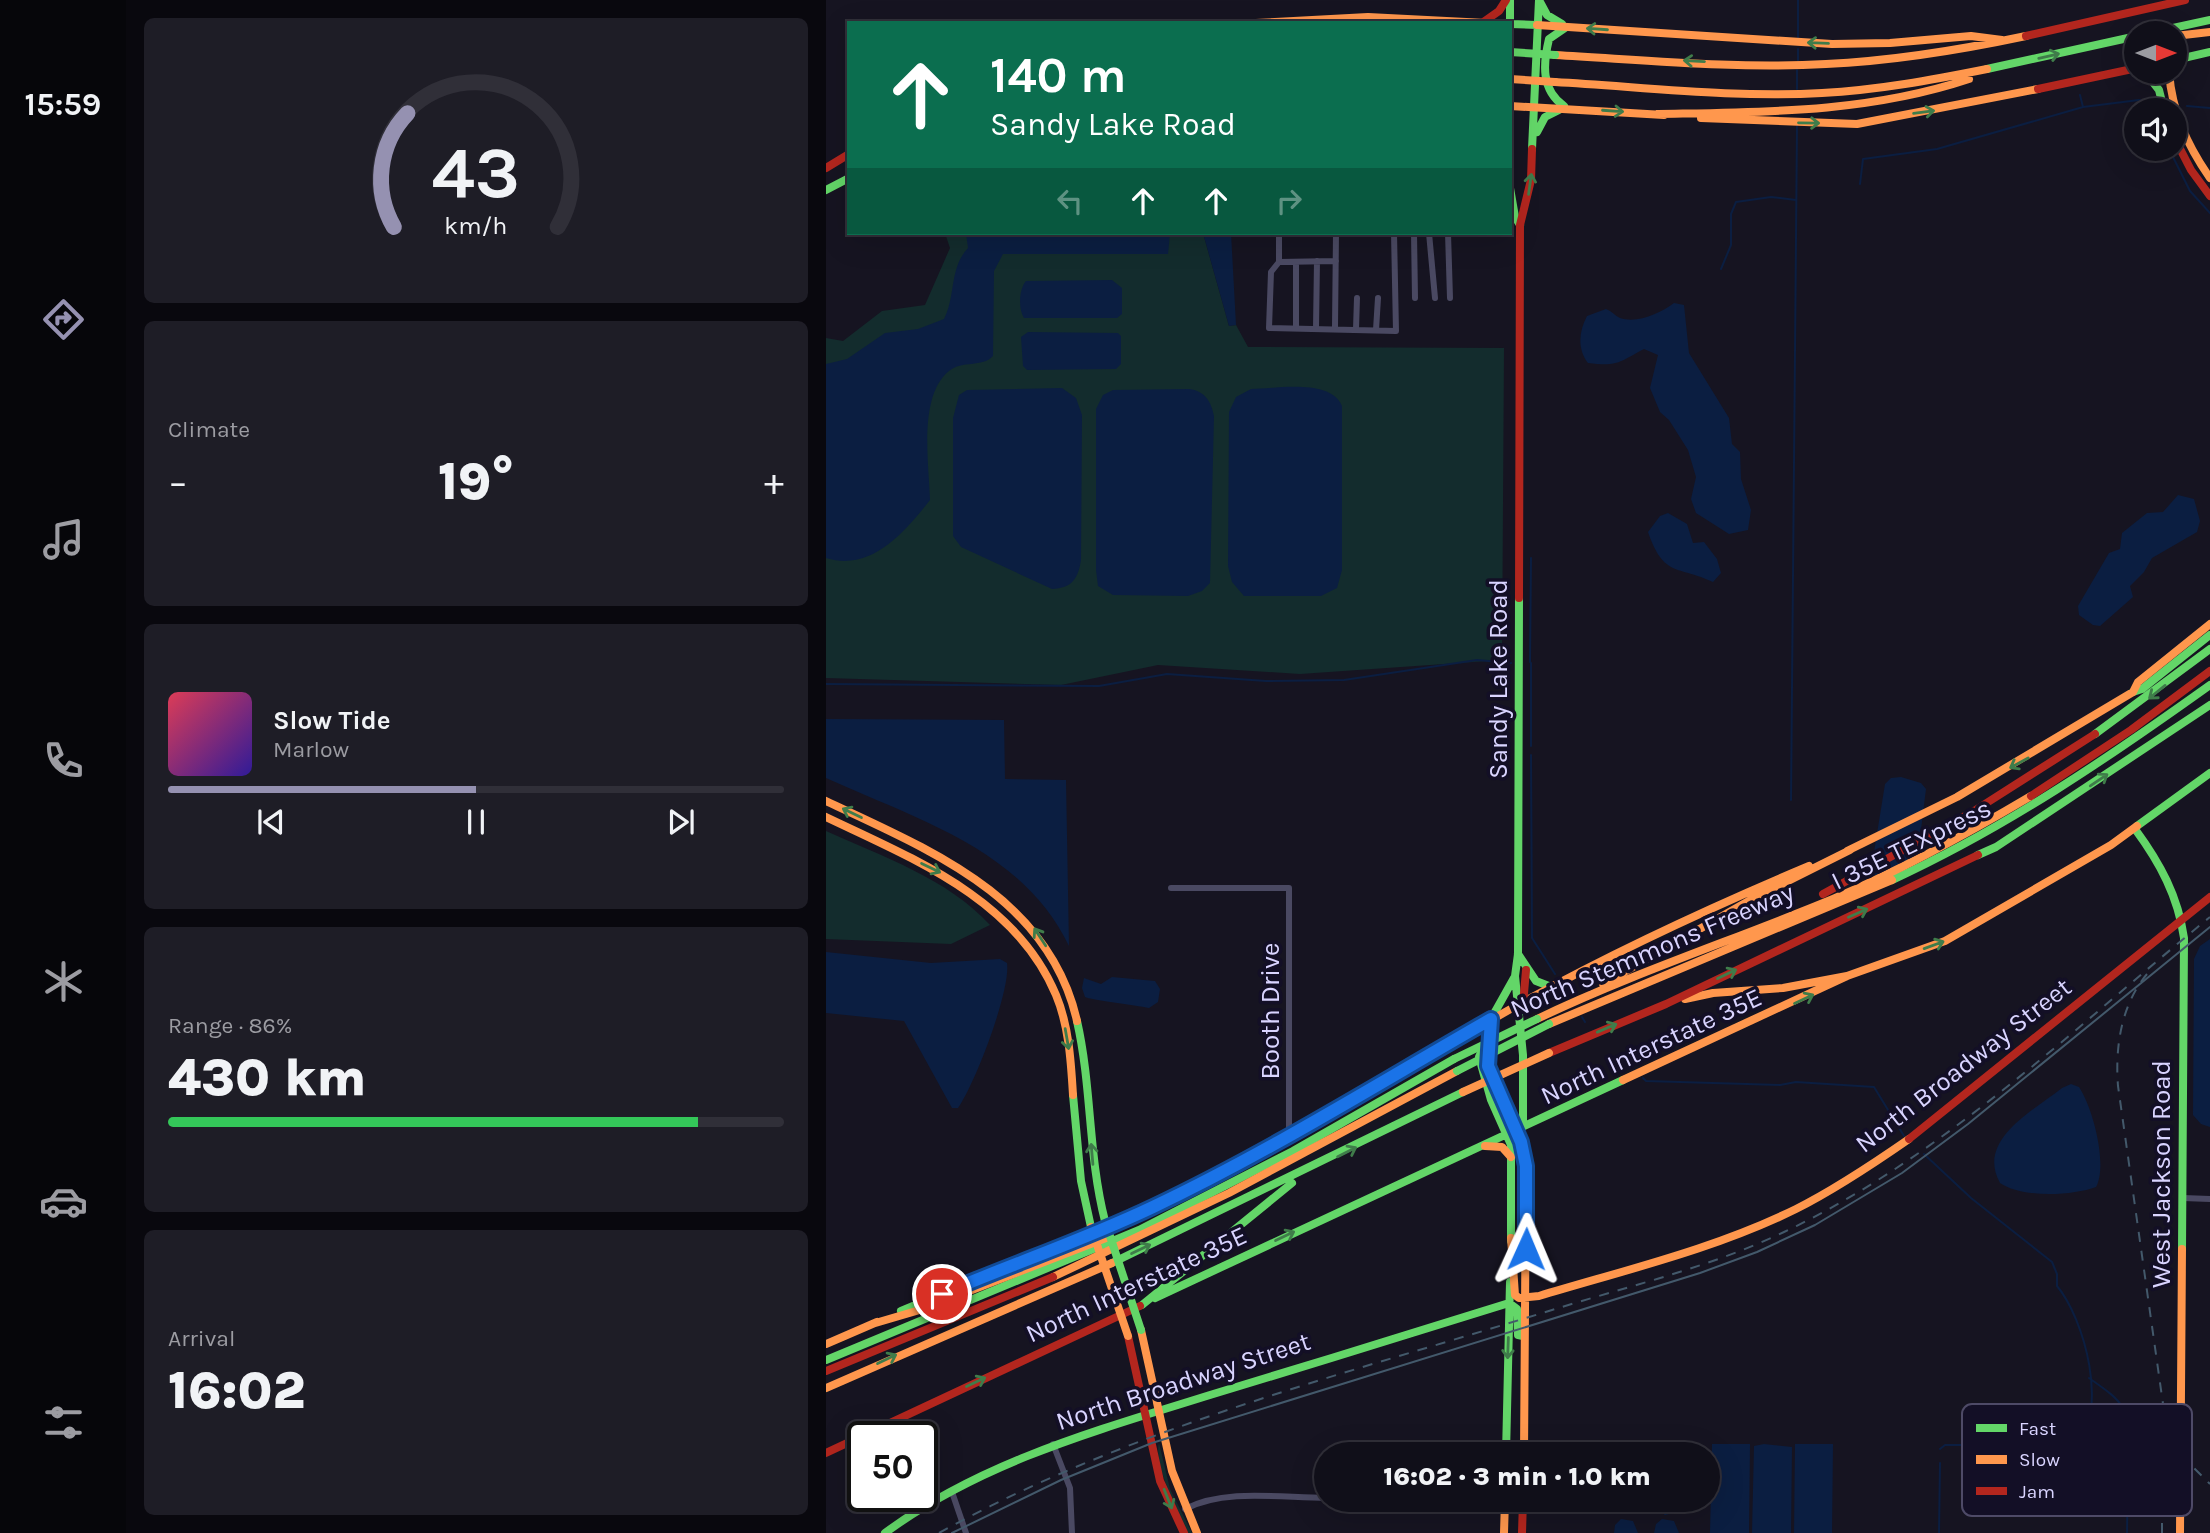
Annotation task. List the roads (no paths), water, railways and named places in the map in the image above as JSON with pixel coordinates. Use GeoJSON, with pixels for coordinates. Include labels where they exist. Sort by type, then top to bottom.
{"type":"FeatureCollection","features":[{"type":"Feature","properties":{"kind":"main road"},"geometry":{"type":"LineString","coordinates":[[1486,21],[1508,0]]}},
{"type":"Feature","properties":{"kind":"main road"},"geometry":{"type":"LineString","coordinates":[[1508,0],[1510,21]]}},
{"type":"Feature","properties":{"kind":"main road"},"geometry":{"type":"LineString","coordinates":[[1539,0],[1547,15],[1568,27]]}},
{"type":"Feature","properties":{"kind":"main road","name":"Sandy Lake Road"},"geometry":{"type":"LineString","coordinates":[[1513,1132],[1523,1120],[1521,1003],[1515,976],[1518,954],[1520,225],[1525,216],[1531,180],[1539,0]]}},
{"type":"Feature","properties":{"kind":"main road"},"geometry":{"type":"LineString","coordinates":[[1512,52],[1762,65],[1859,63],[1922,56],[2185,0]]}},
{"type":"Feature","properties":{"kind":"main road"},"geometry":{"type":"LineString","coordinates":[[1279,21],[1324,17],[1431,21]]}},
{"type":"Feature","properties":{"kind":"main road"},"geometry":{"type":"LineString","coordinates":[[2188,25],[2210,20]]}},
{"type":"Feature","properties":{"kind":"main road"},"geometry":{"type":"LineString","coordinates":[[1512,23],[1763,41],[1874,44],[1983,34],[2004,40]]}},
{"type":"Feature","properties":{"kind":"main road"},"geometry":{"type":"LineString","coordinates":[[1567,107],[1548,92],[1547,46],[1554,33],[1568,27]]}},
{"type":"Feature","properties":{"kind":"main road"},"geometry":{"type":"LineString","coordinates":[[2188,35],[2210,32]]}},
{"type":"Feature","properties":{"kind":"main road"},"geometry":{"type":"LineString","coordinates":[[1512,79],[1762,93],[1858,90],[1995,68],[2124,40]]}},
{"type":"Feature","properties":{"kind":"main road"},"geometry":{"type":"LineString","coordinates":[[2188,57],[2210,52]]}},
{"type":"Feature","properties":{"kind":"main road"},"geometry":{"type":"LineString","coordinates":[[1658,114],[1763,112],[1858,106],[1944,89],[1995,68]]}},
{"type":"Feature","properties":{"kind":"main road"},"geometry":{"type":"LineString","coordinates":[[1512,106],[1567,107],[1761,122],[1857,124],[1935,111],[2124,71]]}},
{"type":"Feature","properties":{"kind":"main road"},"geometry":{"type":"LineString","coordinates":[[2171,84],[2176,112],[2187,139],[2210,178]]}},
{"type":"Feature","properties":{"kind":"main road"},"geometry":{"type":"LineString","coordinates":[[1534,141],[1545,117],[1567,107]]}},
{"type":"Feature","properties":{"kind":"main road"},"geometry":{"type":"LineString","coordinates":[[826,168],[847,155]]}},
{"type":"Feature","properties":{"kind":"main road"},"geometry":{"type":"LineString","coordinates":[[2186,161],[2210,196]]}},
{"type":"Feature","properties":{"kind":"main road"},"geometry":{"type":"LineString","coordinates":[[826,190],[847,179]]}},
{"type":"Feature","properties":{"kind":"main road","name":"Sandy Lake Road"},"geometry":{"type":"LineString","coordinates":[[1512,199],[1515,216],[1520,225]]}},
{"type":"Feature","properties":{"kind":"main road"},"geometry":{"type":"LineString","coordinates":[[2133,692],[2138,682],[2210,624]]}},
{"type":"Feature","properties":{"kind":"main road"},"geometry":{"type":"LineString","coordinates":[[1549,1013],[1765,892],[1939,807],[2033,755],[2142,689],[2210,635]]}},
{"type":"Feature","properties":{"kind":"main road"},"geometry":{"type":"LineString","coordinates":[[1776,919],[1912,849],[1993,801],[2143,703],[2210,649]]}},
{"type":"Feature","properties":{"kind":"main road","name":"North Stemmons Freeway"},"geometry":{"type":"LineString","coordinates":[[826,1360],[1139,1230],[1293,1151],[1454,1059],[1549,1013],[1876,880],[2033,796],[2140,726],[2210,671]]}},
{"type":"Feature","properties":{"kind":"main road","name":"I 35E TEXpress"},"geometry":{"type":"LineString","coordinates":[[826,1371],[906,1335],[1089,1262],[1246,1186],[1549,1024],[1875,888],[1969,843],[2118,753],[2210,685]]}},
{"type":"Feature","properties":{"kind":"main road","name":"North Stemmons Freeway"},"geometry":{"type":"LineString","coordinates":[[826,1388],[908,1349],[1090,1274],[1301,1175],[1462,1092],[1666,1004],[1996,847],[2210,705]]}},
{"type":"Feature","properties":{"kind":"main road","name":"North Interstate 35E"},"geometry":{"type":"LineString","coordinates":[[826,1453],[1847,976],[1945,941],[2073,870],[2210,774]]}},
{"type":"Feature","properties":{"kind":"main road"},"geometry":{"type":"LineString","coordinates":[[826,801],[981,879],[1033,927],[1059,965],[1073,997],[1087,1072],[1096,1183],[1105,1221],[1141,1330],[1160,1409],[1171,1471],[1197,1533]]}},
{"type":"Feature","properties":{"kind":"main road"},"geometry":{"type":"LineString","coordinates":[[826,817],[965,887],[995,909],[1039,962],[1061,1009],[1068,1039],[1077,1168],[1091,1227],[1128,1336],[1160,1481],[1184,1533]]}},
{"type":"Feature","properties":{"kind":"main road","name":"West Jackson Road"},"geometry":{"type":"LineString","coordinates":[[2135,829],[2159,860],[2173,886],[2182,919],[2181,1404]]}},
{"type":"Feature","properties":{"kind":"main road"},"geometry":{"type":"LineString","coordinates":[[826,1343],[1031,1256],[1100,1231],[1243,1162],[1376,1088],[1491,1019],[1704,910],[1850,850]]}},
{"type":"Feature","properties":{"kind":"main road","name":"North Broadway Street"},"geometry":{"type":"LineString","coordinates":[[1524,1298],[1551,1293],[1728,1236],[1784,1214],[1832,1190],[1959,1102],[2210,897]]}},
{"type":"Feature","properties":{"kind":"main road"},"geometry":{"type":"LineString","coordinates":[[1518,954],[1536,981],[1554,988]]}},
{"type":"Feature","properties":{"kind":"main road"},"geometry":{"type":"LineString","coordinates":[[1521,1003],[1526,969]]}},
{"type":"Feature","properties":{"kind":"main road"},"geometry":{"type":"LineString","coordinates":[[1515,976],[1491,1019],[1488,1066],[1524,1154],[1527,1182],[1523,1336],[1524,1442]]}},
{"type":"Feature","properties":{"kind":"main road"},"geometry":{"type":"LineString","coordinates":[[1666,1004],[1713,993],[1783,988],[1847,976]]}},
{"type":"Feature","properties":{"kind":"main road"},"geometry":{"type":"LineString","coordinates":[[1506,1442],[1513,1132]]}},
{"type":"Feature","properties":{"kind":"main road"},"geometry":{"type":"LineString","coordinates":[[1479,1147],[1502,1147],[1511,1157]]}},
{"type":"Feature","properties":{"kind":"main road"},"geometry":{"type":"LineString","coordinates":[[1142,1305],[1301,1175]]}},
{"type":"Feature","properties":{"kind":"main road"},"geometry":{"type":"LineString","coordinates":[[872,1324],[923,1309],[1116,1233],[1139,1230]]}},
{"type":"Feature","properties":{"kind":"main road"},"geometry":{"type":"LineString","coordinates":[[1511,1238],[1514,1249],[1515,1295],[1524,1298]]}},
{"type":"Feature","properties":{"kind":"main road"},"geometry":{"type":"LineString","coordinates":[[1509,1303],[1517,1309],[1518,1335],[1523,1336]]}},
{"type":"Feature","properties":{"kind":"main road","name":"North Broadway Street"},"geometry":{"type":"LineString","coordinates":[[885,1533],[908,1516],[952,1492],[1054,1444],[1509,1303]]}},
{"type":"Feature","properties":{"kind":"main road"},"geometry":{"type":"LineString","coordinates":[[1504,1533],[1505,1512]]}},
{"type":"Feature","properties":{"kind":"main road"},"geometry":{"type":"LineString","coordinates":[[1522,1533],[1523,1512]]}},
{"type":"Feature","properties":{"kind":"street"},"geometry":{"type":"LineString","coordinates":[[1279,235],[1279,261],[1271,272],[1269,328],[1335,327],[1396,331],[1394,235]]}},
{"type":"Feature","properties":{"kind":"street"},"geometry":{"type":"LineString","coordinates":[[1335,327],[1336,235]]}},
{"type":"Feature","properties":{"kind":"street"},"geometry":{"type":"LineString","coordinates":[[1414,235],[1415,298]]}},
{"type":"Feature","properties":{"kind":"street"},"geometry":{"type":"LineString","coordinates":[[1429,235],[1435,298]]}},
{"type":"Feature","properties":{"kind":"street"},"geometry":{"type":"LineString","coordinates":[[1448,235],[1450,298]]}},
{"type":"Feature","properties":{"kind":"street"},"geometry":{"type":"LineString","coordinates":[[1279,261],[1336,261]]}},
{"type":"Feature","properties":{"kind":"street"},"geometry":{"type":"LineString","coordinates":[[1316,328],[1317,261]]}},
{"type":"Feature","properties":{"kind":"street"},"geometry":{"type":"LineString","coordinates":[[1296,262],[1296,328]]}},
{"type":"Feature","properties":{"kind":"street"},"geometry":{"type":"LineString","coordinates":[[1356,329],[1357,298]]}},
{"type":"Feature","properties":{"kind":"street"},"geometry":{"type":"LineString","coordinates":[[1376,330],[1378,298]]}},
{"type":"Feature","properties":{"kind":"street","name":"Booth Drive"},"geometry":{"type":"LineString","coordinates":[[1171,888],[1289,888],[1289,1135]]}},
{"type":"Feature","properties":{"kind":"street"},"geometry":{"type":"LineString","coordinates":[[2183,1199],[2210,1199]]}},
{"type":"Feature","properties":{"kind":"street"},"geometry":{"type":"LineString","coordinates":[[1054,1444],[1070,1488],[1072,1533]]}},
{"type":"Feature","properties":{"kind":"street"},"geometry":{"type":"LineString","coordinates":[[952,1492],[966,1533]]}},
{"type":"Feature","properties":{"kind":"street"},"geometry":{"type":"LineString","coordinates":[[1185,1508],[1197,1502],[1224,1498],[1314,1497]]}},
{"type":"Feature","properties":{"kind":"water"},"geometry":{"type":"Polygon","coordinates":[[[966,235],[1170,235],[1168,254],[1003,254],[994,271],[993,356],[983,362],[949,371],[939,382],[933,397],[929,413],[927,450],[930,500],[898,537],[872,555],[842,561],[826,558],[826,364],[847,359],[885,333],[918,329],[944,319],[958,264],[968,248],[966,235]]]}},
{"type":"Feature","properties":{"kind":"water"},"geometry":{"type":"Polygon","coordinates":[[[1204,235],[1231,235],[1236,325],[1229,326],[1204,235]]]}},
{"type":"Feature","properties":{"kind":"water"},"geometry":{"type":"Polygon","coordinates":[[[1112,280],[1122,288],[1122,314],[1117,318],[1024,318],[1022,314],[1021,294],[1026,281],[1112,280]]]}},
{"type":"Feature","properties":{"kind":"water"},"geometry":{"type":"Polygon","coordinates":[[[1674,303],[1684,305],[1689,353],[1729,418],[1732,444],[1740,452],[1741,479],[1751,510],[1748,530],[1729,534],[1696,513],[1691,499],[1696,477],[1688,450],[1669,420],[1660,412],[1650,388],[1658,355],[1644,349],[1618,362],[1598,364],[1588,363],[1582,352],[1581,334],[1587,316],[1606,309],[1620,318],[1641,319],[1674,303]]]}},
{"type":"Feature","properties":{"kind":"water"},"geometry":{"type":"Polygon","coordinates":[[[1028,332],[1118,333],[1121,336],[1121,364],[1116,369],[1027,370],[1023,366],[1021,337],[1028,332]]]}},
{"type":"Feature","properties":{"kind":"water"},"geometry":{"type":"Polygon","coordinates":[[[1062,388],[1076,398],[1082,415],[1081,560],[1073,581],[1065,587],[1052,589],[961,547],[953,536],[953,418],[959,395],[967,390],[1062,388]]]}},
{"type":"Feature","properties":{"kind":"water"},"geometry":{"type":"Polygon","coordinates":[[[1315,388],[1336,397],[1342,406],[1342,570],[1337,588],[1321,596],[1244,596],[1232,582],[1228,566],[1229,412],[1236,397],[1251,389],[1315,388]]]}},
{"type":"Feature","properties":{"kind":"water"},"geometry":{"type":"Polygon","coordinates":[[[1189,389],[1206,398],[1214,416],[1210,583],[1202,591],[1188,596],[1113,595],[1098,586],[1096,570],[1096,409],[1103,395],[1113,390],[1189,389]]]}},
{"type":"Feature","properties":{"kind":"water"},"geometry":{"type":"Polygon","coordinates":[[[2178,495],[2194,499],[2200,521],[2197,532],[2152,558],[2144,572],[2130,586],[2133,597],[2100,626],[2093,625],[2079,615],[2078,606],[2109,553],[2120,549],[2122,533],[2147,513],[2163,512],[2178,495]]]}},
{"type":"Feature","properties":{"kind":"water"},"geometry":{"type":"Polygon","coordinates":[[[1668,513],[1687,524],[1693,543],[1704,542],[1717,559],[1721,573],[1713,582],[1673,568],[1660,557],[1648,532],[1660,516],[1668,513]]]}},
{"type":"Feature","properties":{"kind":"water"},"geometry":{"type":"Polygon","coordinates":[[[826,719],[1004,720],[1005,779],[1066,780],[1069,946],[1049,913],[1024,885],[996,861],[931,824],[826,778],[826,719]]]}},
{"type":"Feature","properties":{"kind":"water"},"geometry":{"type":"Polygon","coordinates":[[[1901,777],[1921,783],[1926,789],[1917,862],[1870,877],[1885,784],[1891,778],[1901,777]]]}},
{"type":"Feature","properties":{"kind":"water"},"geometry":{"type":"Polygon","coordinates":[[[2210,939],[2210,1127],[2201,1124],[2193,1115],[2194,959],[2200,946],[2210,939]]]}},
{"type":"Feature","properties":{"kind":"water"},"geometry":{"type":"Polygon","coordinates":[[[826,952],[931,963],[1000,959],[1007,963],[1007,976],[998,1014],[973,1079],[958,1108],[952,1108],[904,1021],[826,1013],[826,952]]]}},
{"type":"Feature","properties":{"kind":"water"},"geometry":{"type":"Polygon","coordinates":[[[1112,977],[1155,981],[1160,989],[1158,1002],[1149,1008],[1085,997],[1082,988],[1084,978],[1101,984],[1112,977]]]}},
{"type":"Feature","properties":{"kind":"water"},"geometry":{"type":"Polygon","coordinates":[[[2071,1084],[2079,1087],[2094,1122],[2100,1151],[2096,1187],[2047,1194],[2021,1191],[2000,1183],[1995,1168],[1995,1153],[2001,1140],[2023,1117],[2071,1084]]]}},
{"type":"Feature","properties":{"kind":"water"},"geometry":{"type":"Polygon","coordinates":[[[1720,1444],[1750,1444],[1749,1533],[1710,1533],[1710,1512],[1720,1512],[1720,1444]]]}},
{"type":"Feature","properties":{"kind":"water"},"geometry":{"type":"Polygon","coordinates":[[[1764,1444],[1792,1447],[1791,1533],[1752,1533],[1754,1446],[1764,1444]]]}},
{"type":"Feature","properties":{"kind":"water"},"geometry":{"type":"Polygon","coordinates":[[[1795,1444],[1833,1444],[1832,1533],[1794,1533],[1795,1444]]]}},
{"type":"Feature","properties":{"kind":"water"},"geometry":{"type":"Polygon","coordinates":[[[1621,1519],[1633,1521],[1638,1533],[1614,1533],[1615,1525],[1621,1519]]]}},
{"type":"Feature","properties":{"kind":"water"},"geometry":{"type":"Polygon","coordinates":[[[1662,1519],[1674,1521],[1679,1533],[1654,1533],[1656,1524],[1662,1519]]]}},
{"type":"Feature","properties":{"kind":"waterway"},"geometry":{"type":"LineString","coordinates":[[1798,0],[1798,40]]}},
{"type":"Feature","properties":{"kind":"waterway"},"geometry":{"type":"LineString","coordinates":[[1798,49],[1798,61]]}},
{"type":"Feature","properties":{"kind":"waterway"},"geometry":{"type":"LineString","coordinates":[[1797,70],[1797,89]]}},
{"type":"Feature","properties":{"kind":"waterway"},"geometry":{"type":"LineString","coordinates":[[2080,95],[2083,107],[2124,102]]}},
{"type":"Feature","properties":{"kind":"waterway"},"geometry":{"type":"LineString","coordinates":[[2187,106],[2210,108]]}},
{"type":"Feature","properties":{"kind":"waterway"},"geometry":{"type":"LineString","coordinates":[[1860,184],[1863,159],[1937,149],[2083,107]]}},
{"type":"Feature","properties":{"kind":"waterway"},"geometry":{"type":"LineString","coordinates":[[1791,800],[1797,126]]}},
{"type":"Feature","properties":{"kind":"waterway"},"geometry":{"type":"LineString","coordinates":[[2175,161],[2190,191],[2210,213]]}},
{"type":"Feature","properties":{"kind":"waterway"},"geometry":{"type":"LineString","coordinates":[[1721,269],[1731,245],[1731,214],[1736,202],[1771,197],[1796,200]]}},
{"type":"Feature","properties":{"kind":"waterway"},"geometry":{"type":"LineString","coordinates":[[1530,662],[1531,558]]}},
{"type":"Feature","properties":{"kind":"waterway"},"geometry":{"type":"LineString","coordinates":[[826,684],[1099,686],[1167,674],[1266,681],[1344,680],[1477,660],[1511,663]]}},
{"type":"Feature","properties":{"kind":"waterway"},"geometry":{"type":"LineString","coordinates":[[1531,663],[1531,746]]}},
{"type":"Feature","properties":{"kind":"waterway"},"geometry":{"type":"LineString","coordinates":[[1531,755],[1532,938],[1555,974]]}},
{"type":"Feature","properties":{"kind":"waterway"},"geometry":{"type":"LineString","coordinates":[[1582,1017],[1585,1022]]}},
{"type":"Feature","properties":{"kind":"waterway"},"geometry":{"type":"LineString","coordinates":[[1643,1078],[1646,1081],[1780,1085],[1796,1082],[1874,1087],[1904,1136]]}},
{"type":"Feature","properties":{"kind":"waterway"},"geometry":{"type":"LineString","coordinates":[[1924,1154],[1971,1198],[2052,1262],[2057,1274],[2057,1286],[2067,1301],[2084,1342],[2092,1389],[2091,1404]]}},
{"type":"Feature","properties":{"kind":"waterway"},"geometry":{"type":"LineString","coordinates":[[2089,1378],[2120,1404]]}},
{"type":"Feature","properties":{"kind":"waterway"},"geometry":{"type":"LineString","coordinates":[[1940,1449],[1945,1445],[1962,1445]]}},
{"type":"Feature","properties":{"kind":"waterway"},"geometry":{"type":"LineString","coordinates":[[1939,1533],[1940,1463]]}},
{"type":"Feature","properties":{"kind":"waterway"},"geometry":{"type":"LineString","coordinates":[[2127,1516],[2127,1533]]}},
{"type":"Feature","properties":{"kind":"tram line"},"geometry":{"type":"LineString","coordinates":[[952,1533],[1061,1480],[1152,1443],[1700,1273],[1757,1252],[1815,1225],[1902,1173],[1968,1124],[2210,927]]}},
{"type":"Feature","properties":{"kind":"railway"},"geometry":{"type":"LineString","coordinates":[[939,1533],[1011,1496],[1162,1433],[1317,1381],[1699,1266],[1784,1232],[1899,1167],[1953,1128],[2006,1088],[2210,917]]}},
{"type":"Feature","properties":{"kind":"railway"},"geometry":{"type":"LineString","coordinates":[[2147,974],[2131,999],[2122,1027],[2118,1086],[2163,1404]]}},
{"type":"Feature","properties":{"kind":"railway"},"geometry":{"type":"LineString","coordinates":[[2192,1466],[2210,1484]]}},
{"type":"Feature","properties":{"kind":"railway"},"geometry":{"type":"LineString","coordinates":[[2162,1516],[2162,1533]]}}]}
